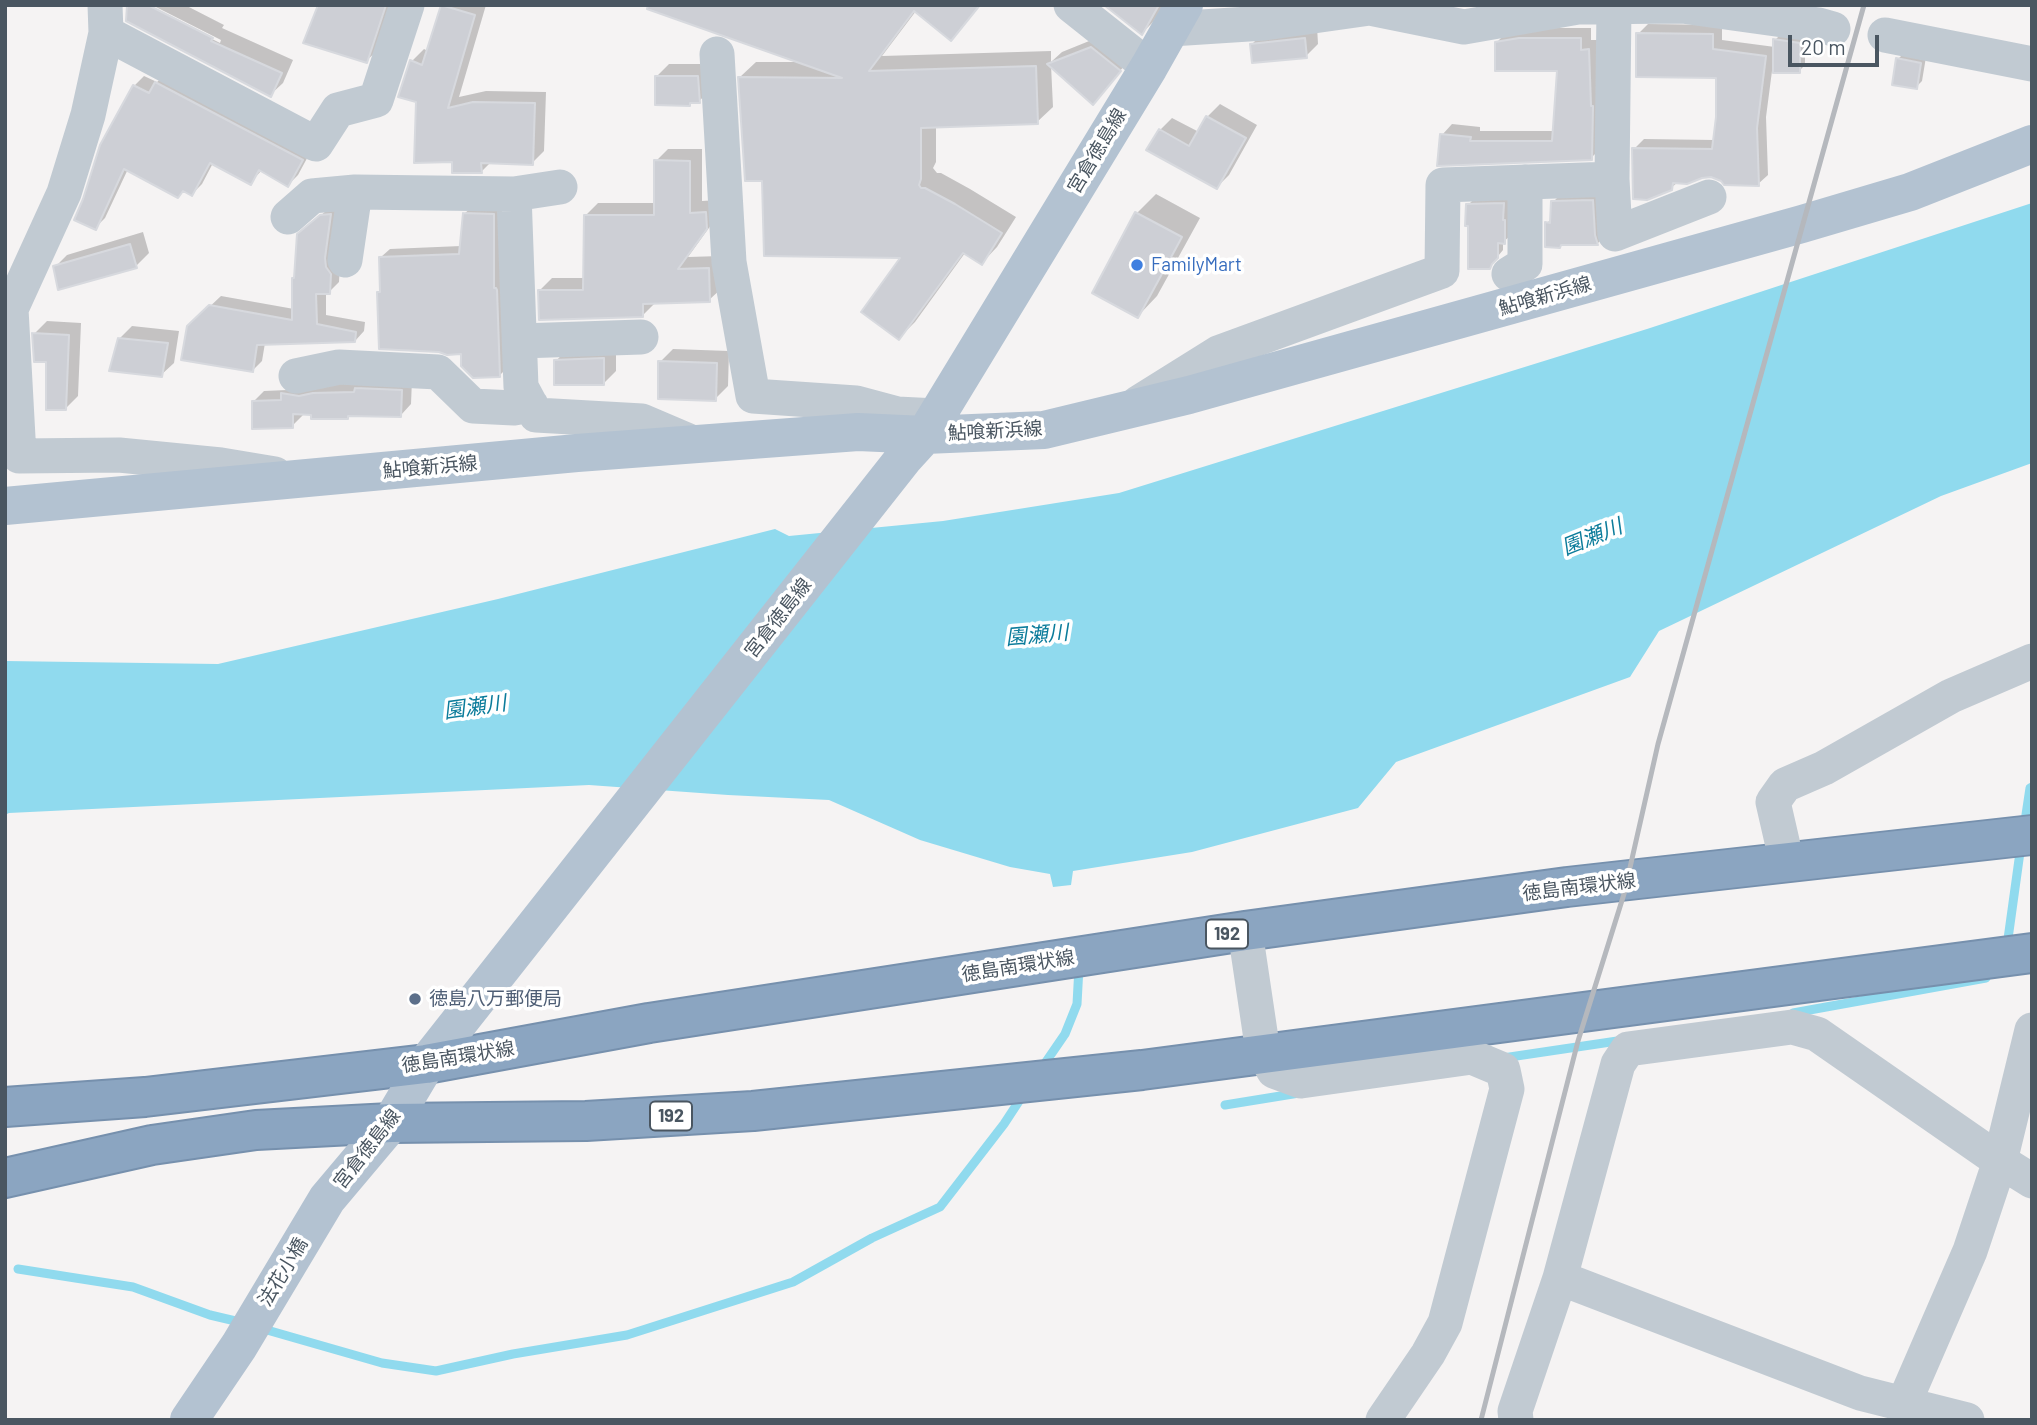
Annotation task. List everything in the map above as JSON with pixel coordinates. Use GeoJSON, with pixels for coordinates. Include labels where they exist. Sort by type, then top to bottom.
{"type":"FeatureCollection","features":[{"type":"Feature","properties":{"kind":"highway","name":"徳島南環状線"},"geometry":{"type":"LineString","coordinates":[[5,1107],[145,1097],[426,1063],[649,1023],[1245,931],[1567,887],[2032,835]]}},
{"type":"Feature","properties":{"kind":"highway","name":"192"},"geometry":{"type":"LineString","coordinates":[[5,1178],[152,1145],[256,1130],[391,1123],[586,1121],[753,1111],[1142,1070],[2032,953]]}},
{"type":"Feature","properties":{"kind":"main road","name":"宮倉徳島線"},"geometry":{"type":"LineString","coordinates":[[327,1199],[391,1123],[426,1063],[922,436],[1177,17]]}},
{"type":"Feature","properties":{"kind":"main road","name":"鮎喰新浜線"},"geometry":{"type":"LineString","coordinates":[[5,506],[858,432],[922,436],[1044,430],[1202,392],[1910,192],[2032,144]]}},
{"type":"Feature","properties":{"kind":"main road","name":"法花小橋"},"geometry":{"type":"LineString","coordinates":[[189,1420],[239,1346],[327,1199]]}},
{"type":"Feature","properties":{"kind":"street"},"geometry":{"type":"LineString","coordinates":[[304,478],[221,465],[119,455],[19,456],[11,309],[64,193],[88,115],[106,19],[316,144],[338,110],[376,100],[407,5]]}},
{"type":"Feature","properties":{"kind":"street"},"geometry":{"type":"LineString","coordinates":[[1071,5],[1149,67]]}},
{"type":"Feature","properties":{"kind":"street"},"geometry":{"type":"LineString","coordinates":[[1177,17],[1264,23],[1370,8],[1464,27],[1578,7],[1682,6],[1819,24],[1833,29]]}},
{"type":"Feature","properties":{"kind":"street"},"geometry":{"type":"LineString","coordinates":[[1606,7],[1615,234],[1709,197]]}},
{"type":"Feature","properties":{"kind":"street"},"geometry":{"type":"LineString","coordinates":[[1885,35],[2032,64]]}},
{"type":"Feature","properties":{"kind":"street"},"geometry":{"type":"LineString","coordinates":[[717,54],[729,262],[753,397],[856,403],[897,414],[922,436]]}},
{"type":"Feature","properties":{"kind":"street"},"geometry":{"type":"LineString","coordinates":[[1127,410],[1218,353],[1442,271],[1443,185],[1612,179]]}},
{"type":"Feature","properties":{"kind":"street"},"geometry":{"type":"LineString","coordinates":[[1509,274],[1525,264],[1525,182]]}},
{"type":"Feature","properties":{"kind":"street"},"geometry":{"type":"LineString","coordinates":[[288,217],[312,196],[355,192],[514,194],[560,187]]}},
{"type":"Feature","properties":{"kind":"street"},"geometry":{"type":"LineString","coordinates":[[345,260],[355,192]]}},
{"type":"Feature","properties":{"kind":"street"},"geometry":{"type":"LineString","coordinates":[[514,194],[521,387],[536,415],[642,421],[696,444]]}},
{"type":"Feature","properties":{"kind":"street"},"geometry":{"type":"LineString","coordinates":[[520,341],[641,337]]}},
{"type":"Feature","properties":{"kind":"street"},"geometry":{"type":"LineString","coordinates":[[296,376],[340,367],[438,372],[473,406],[514,408],[531,405]]}},
{"type":"Feature","properties":{"kind":"street"},"geometry":{"type":"LineString","coordinates":[[1787,863],[1773,802],[1785,785],[1824,768],[1951,696],[2032,661]]}},
{"type":"Feature","properties":{"kind":"street"},"geometry":{"type":"LineString","coordinates":[[1245,931],[1263,1052],[1274,1071],[1301,1081],[1472,1058],[1503,1070],[1507,1089],[1445,1323],[1428,1354],[1383,1420]]}},
{"type":"Feature","properties":{"kind":"street"},"geometry":{"type":"LineString","coordinates":[[1516,1420],[1515,1411],[1560,1278],[1618,1063],[1628,1049],[1792,1027],[1805,1030],[1817,1034],[2032,1181]]}},
{"type":"Feature","properties":{"kind":"street"},"geometry":{"type":"LineString","coordinates":[[1904,1403],[1970,1251],[2000,1161],[2032,1030]]}},
{"type":"Feature","properties":{"kind":"street"},"geometry":{"type":"LineString","coordinates":[[1560,1278],[1854,1406],[1904,1403],[1967,1420]]}},
{"type":"Feature","properties":{"kind":"water","name":"園瀬川"},"geometry":{"type":"Polygon","coordinates":[[[2032,203],[2032,463],[1941,496],[1659,631],[1630,677],[1396,762],[1358,808],[1192,852],[1073,871],[1071,885],[1053,887],[1050,874],[1010,867],[920,840],[829,800],[589,785],[5,815],[5,661],[218,664],[498,599],[775,529],[789,536],[943,521],[1119,493],[1647,329],[2032,203]]]}},
{"type":"Feature","properties":{"kind":"building"},"geometry":{"type":"Polygon","coordinates":[[[127,5],[148,5],[213,38],[211,41],[282,73],[271,97],[126,21],[127,5]]]}},
{"type":"Feature","properties":{"kind":"building"},"geometry":{"type":"Polygon","coordinates":[[[318,5],[386,5],[367,63],[303,43],[318,5]]]}},
{"type":"Feature","properties":{"kind":"building"},"geometry":{"type":"Polygon","coordinates":[[[441,5],[475,15],[448,108],[473,102],[535,103],[533,165],[481,163],[482,173],[452,173],[452,162],[414,163],[416,102],[398,97],[410,60],[422,65],[441,5]]]}},
{"type":"Feature","properties":{"kind":"building"},"geometry":{"type":"Polygon","coordinates":[[[648,5],[980,5],[951,41],[914,11],[869,71],[1036,66],[1038,124],[921,128],[921,188],[955,204],[1002,233],[982,265],[963,253],[899,340],[861,312],[900,258],[764,256],[762,181],[745,181],[738,77],[842,78],[647,9],[648,5]]]}},
{"type":"Feature","properties":{"kind":"building"},"geometry":{"type":"Polygon","coordinates":[[[1104,5],[1159,5],[1142,35],[1104,5]]]}},
{"type":"Feature","properties":{"kind":"building"},"geometry":{"type":"Polygon","coordinates":[[[1636,33],[1713,34],[1713,49],[1766,56],[1757,128],[1759,186],[1724,185],[1711,177],[1687,184],[1673,183],[1672,190],[1647,200],[1633,199],[1632,148],[1712,149],[1716,117],[1716,78],[1636,77],[1636,33]]]}},
{"type":"Feature","properties":{"kind":"building"},"geometry":{"type":"Polygon","coordinates":[[[1305,38],[1307,58],[1252,63],[1250,44],[1305,38]]]}},
{"type":"Feature","properties":{"kind":"building"},"geometry":{"type":"Polygon","coordinates":[[[1519,38],[1581,38],[1581,50],[1589,49],[1593,106],[1592,160],[1437,166],[1440,134],[1471,137],[1470,141],[1552,141],[1557,71],[1495,71],[1495,42],[1519,38]]]}},
{"type":"Feature","properties":{"kind":"building"},"geometry":{"type":"Polygon","coordinates":[[[1773,39],[1800,43],[1800,73],[1773,73],[1773,39]]]}},
{"type":"Feature","properties":{"kind":"building"},"geometry":{"type":"Polygon","coordinates":[[[1091,47],[1121,71],[1093,105],[1047,64],[1091,47]]]}},
{"type":"Feature","properties":{"kind":"building"},"geometry":{"type":"Polygon","coordinates":[[[1896,58],[1921,63],[1917,89],[1892,85],[1896,58]]]}},
{"type":"Feature","properties":{"kind":"building"},"geometry":{"type":"Polygon","coordinates":[[[655,76],[698,76],[700,103],[690,103],[690,106],[655,105],[655,76]]]}},
{"type":"Feature","properties":{"kind":"building"},"geometry":{"type":"Polygon","coordinates":[[[155,82],[303,160],[288,187],[259,170],[251,185],[210,163],[192,196],[183,191],[178,198],[124,169],[96,230],[74,220],[100,145],[133,85],[149,93],[155,82]]]}},
{"type":"Feature","properties":{"kind":"building"},"geometry":{"type":"Polygon","coordinates":[[[1206,116],[1246,138],[1217,189],[1146,150],[1159,129],[1189,146],[1206,116]]]}},
{"type":"Feature","properties":{"kind":"building"},"geometry":{"type":"Polygon","coordinates":[[[654,160],[690,161],[690,213],[706,212],[707,229],[678,269],[709,268],[710,302],[643,304],[643,317],[539,320],[538,290],[583,290],[584,215],[654,215],[654,160]]]}},
{"type":"Feature","properties":{"kind":"building"},"geometry":{"type":"Polygon","coordinates":[[[1593,200],[1598,245],[1545,247],[1545,222],[1550,223],[1551,201],[1593,200]]]}},
{"type":"Feature","properties":{"kind":"building"},"geometry":{"type":"Polygon","coordinates":[[[1504,203],[1505,244],[1498,243],[1498,258],[1490,269],[1468,269],[1466,204],[1504,203]]]}},
{"type":"Feature","properties":{"kind":"building","name":"FamilyMart"},"geometry":{"type":"Polygon","coordinates":[[[1135,212],[1182,237],[1138,318],[1092,293],[1135,212]]]}},
{"type":"Feature","properties":{"kind":"building"},"geometry":{"type":"Polygon","coordinates":[[[463,213],[494,214],[494,288],[497,290],[500,377],[473,378],[461,366],[461,354],[379,349],[379,257],[459,254],[463,213]]]}},
{"type":"Feature","properties":{"kind":"building"},"geometry":{"type":"Polygon","coordinates":[[[331,214],[325,258],[326,267],[331,274],[330,294],[316,294],[317,324],[356,332],[355,342],[257,345],[253,372],[181,360],[187,326],[209,305],[292,320],[292,278],[297,234],[320,215],[331,214]]]}},
{"type":"Feature","properties":{"kind":"building"},"geometry":{"type":"Polygon","coordinates":[[[130,244],[137,268],[58,290],[53,266],[130,244]]]}},
{"type":"Feature","properties":{"kind":"building"},"geometry":{"type":"Polygon","coordinates":[[[32,333],[69,335],[66,410],[46,410],[46,362],[34,362],[32,333]]]}},
{"type":"Feature","properties":{"kind":"building"},"geometry":{"type":"Polygon","coordinates":[[[118,338],[168,343],[162,377],[109,371],[118,338]]]}},
{"type":"Feature","properties":{"kind":"building"},"geometry":{"type":"Polygon","coordinates":[[[604,358],[604,385],[554,385],[554,360],[604,358]]]}},
{"type":"Feature","properties":{"kind":"building"},"geometry":{"type":"Polygon","coordinates":[[[658,361],[717,363],[716,401],[658,399],[658,361]]]}},
{"type":"Feature","properties":{"kind":"building"},"geometry":{"type":"Polygon","coordinates":[[[355,388],[402,390],[401,417],[348,416],[348,419],[311,419],[311,415],[293,414],[293,428],[252,429],[252,401],[281,400],[281,393],[299,396],[354,392],[355,388]]]}},
{"type":"Feature","properties":{"kind":"waterway"},"geometry":{"type":"LineString","coordinates":[[2024,828],[2032,787]]}},
{"type":"Feature","properties":{"kind":"waterway"},"geometry":{"type":"LineString","coordinates":[[2007,946],[2021,845]]}},
{"type":"Feature","properties":{"kind":"waterway"},"geometry":{"type":"LineString","coordinates":[[1041,1069],[1065,1034],[1077,1004],[1079,967]]}},
{"type":"Feature","properties":{"kind":"waterway"},"geometry":{"type":"LineString","coordinates":[[1793,1013],[1986,978]]}},
{"type":"Feature","properties":{"kind":"waterway"},"geometry":{"type":"LineString","coordinates":[[1503,1058],[1624,1040]]}},
{"type":"Feature","properties":{"kind":"waterway"},"geometry":{"type":"LineString","coordinates":[[260,1328],[382,1363],[436,1371],[513,1354],[627,1335],[793,1282],[872,1238],[940,1207],[1004,1124],[1025,1092]]}},
{"type":"Feature","properties":{"kind":"waterway"},"geometry":{"type":"LineString","coordinates":[[1225,1105],[1299,1093]]}},
{"type":"Feature","properties":{"kind":"waterway"},"geometry":{"type":"LineString","coordinates":[[18,1269],[133,1287],[210,1315],[244,1323]]}},
{"type":"Feature","properties":{"kind":"railway"},"geometry":{"type":"LineString","coordinates":[[1481,1420],[1578,1041],[1624,894],[1658,744],[1864,5]]}},
{"type":"Feature","properties":{"kind":"place","name":"FamilyMart"},"geometry":{"type":"Point","coordinates":[1137,265]}},
{"type":"Feature","properties":{"kind":"place","name":"徳島八万郵便局"},"geometry":{"type":"Point","coordinates":[415,999]}}]}
